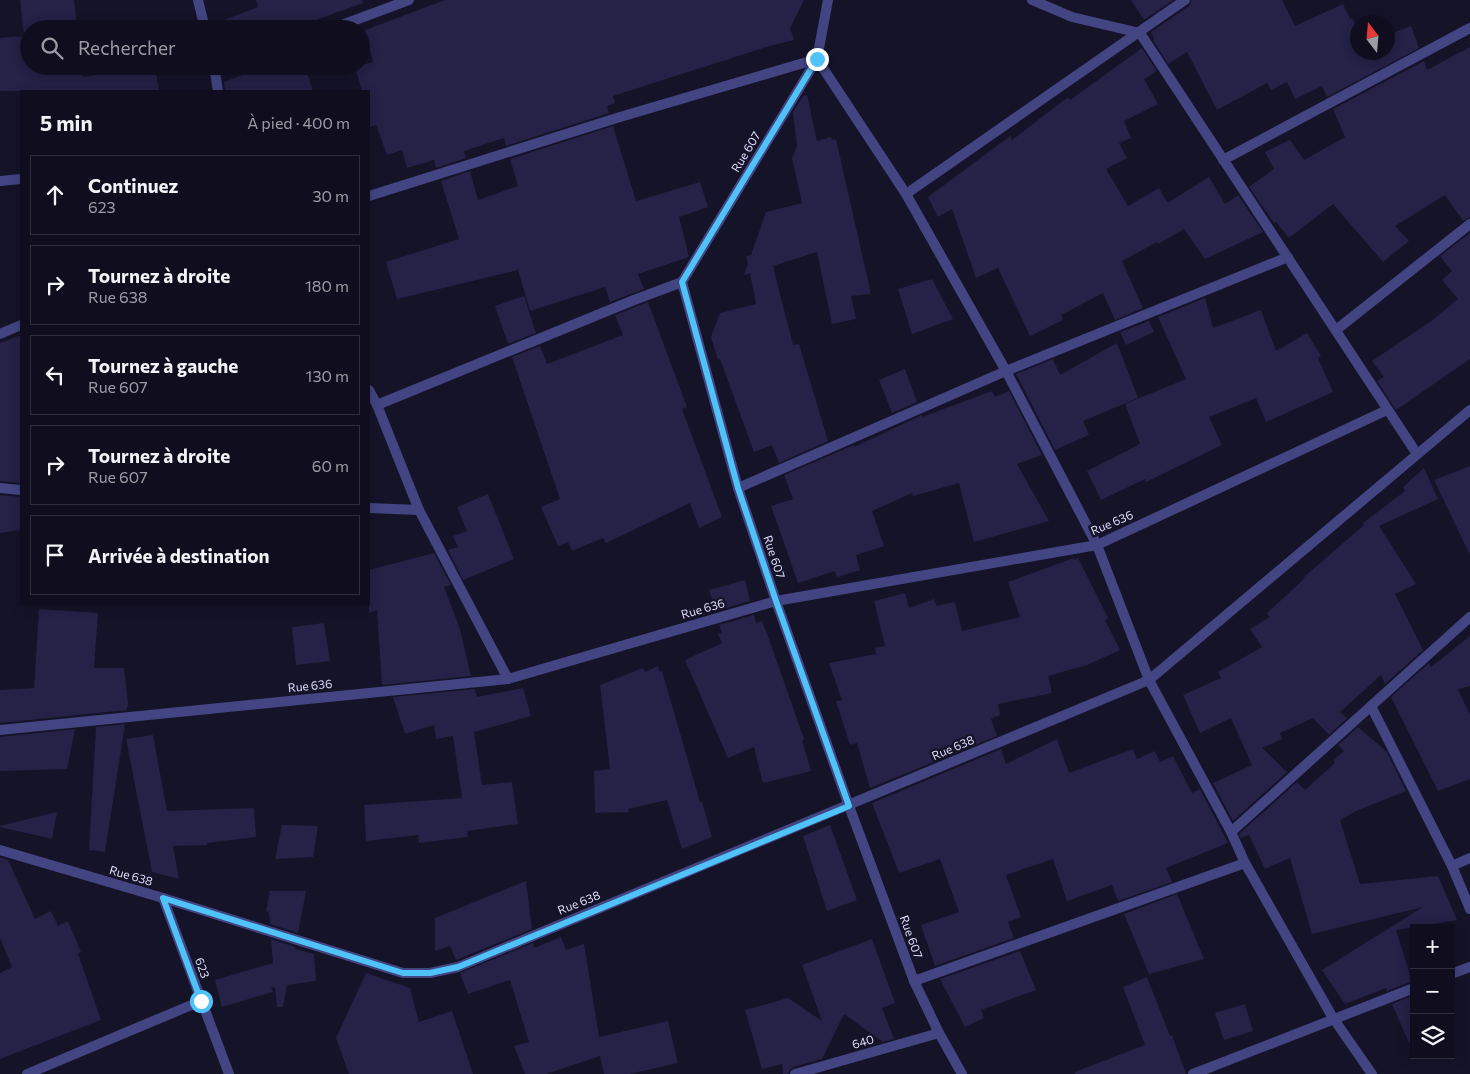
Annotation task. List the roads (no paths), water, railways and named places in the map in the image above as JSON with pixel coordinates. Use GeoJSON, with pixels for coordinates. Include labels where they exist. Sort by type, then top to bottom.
{"type":"FeatureCollection","features":[{"type":"Feature","properties":{"kind":"street"},"geometry":{"type":"LineString","coordinates":[[198,0],[203,20]]}},
{"type":"Feature","properties":{"kind":"street"},"geometry":{"type":"LineString","coordinates":[[355,20],[409,0]]}},
{"type":"Feature","properties":{"kind":"street"},"geometry":{"type":"LineString","coordinates":[[828,0],[817,59],[906,194],[1006,371],[1096,545],[1149,680],[1232,832],[1246,863],[1334,1018],[1372,1074]]}},
{"type":"Feature","properties":{"kind":"street"},"geometry":{"type":"LineString","coordinates":[[1032,0],[1072,17],[1140,33],[1387,410],[1418,454]]}},
{"type":"Feature","properties":{"kind":"street"},"geometry":{"type":"LineString","coordinates":[[906,194],[1185,0]]}},
{"type":"Feature","properties":{"kind":"street"},"geometry":{"type":"LineString","coordinates":[[1224,160],[1470,28]]}},
{"type":"Feature","properties":{"kind":"street"},"geometry":{"type":"LineString","coordinates":[[370,196],[620,116],[817,59]]}},
{"type":"Feature","properties":{"kind":"street","name":"Rue 607"},"geometry":{"type":"LineString","coordinates":[[817,59],[682,282],[738,488],[776,601],[914,981],[939,1033],[962,1074]]}},
{"type":"Feature","properties":{"kind":"street"},"geometry":{"type":"LineString","coordinates":[[216,75],[218,90]]}},
{"type":"Feature","properties":{"kind":"street"},"geometry":{"type":"LineString","coordinates":[[0,181],[20,179]]}},
{"type":"Feature","properties":{"kind":"street"},"geometry":{"type":"LineString","coordinates":[[1336,330],[1470,224]]}},
{"type":"Feature","properties":{"kind":"street"},"geometry":{"type":"LineString","coordinates":[[738,488],[1006,371],[1288,257]]}},
{"type":"Feature","properties":{"kind":"street"},"geometry":{"type":"LineString","coordinates":[[377,405],[682,282]]}},
{"type":"Feature","properties":{"kind":"street"},"geometry":{"type":"LineString","coordinates":[[0,334],[20,325]]}},
{"type":"Feature","properties":{"kind":"street"},"geometry":{"type":"LineString","coordinates":[[370,392],[419,510],[508,679]]}},
{"type":"Feature","properties":{"kind":"street","name":"Rue 636"},"geometry":{"type":"LineString","coordinates":[[0,730],[508,679],[776,601],[1096,545],[1387,410]]}},
{"type":"Feature","properties":{"kind":"street","name":"Rue 638"},"geometry":{"type":"LineString","coordinates":[[0,850],[163,898],[403,973],[430,973],[458,967],[1149,680],[1470,410]]}},
{"type":"Feature","properties":{"kind":"street"},"geometry":{"type":"LineString","coordinates":[[0,488],[20,490]]}},
{"type":"Feature","properties":{"kind":"street"},"geometry":{"type":"LineString","coordinates":[[370,508],[419,510]]}},
{"type":"Feature","properties":{"kind":"street"},"geometry":{"type":"LineString","coordinates":[[1232,832],[1470,617]]}},
{"type":"Feature","properties":{"kind":"street"},"geometry":{"type":"LineString","coordinates":[[1371,706],[1452,866],[1470,908]]}},
{"type":"Feature","properties":{"kind":"street"},"geometry":{"type":"LineString","coordinates":[[1452,866],[1470,858]]}},
{"type":"Feature","properties":{"kind":"street"},"geometry":{"type":"LineString","coordinates":[[914,981],[1246,863]]}},
{"type":"Feature","properties":{"kind":"street","name":"623"},"geometry":{"type":"LineString","coordinates":[[163,898],[229,1074]]}},
{"type":"Feature","properties":{"kind":"street"},"geometry":{"type":"LineString","coordinates":[[1455,973],[1470,967]]}},
{"type":"Feature","properties":{"kind":"street"},"geometry":{"type":"LineString","coordinates":[[1193,1074],[1410,990]]}},
{"type":"Feature","properties":{"kind":"street"},"geometry":{"type":"LineString","coordinates":[[27,1074],[201,1001]]}},
{"type":"Feature","properties":{"kind":"street","name":"640"},"geometry":{"type":"LineString","coordinates":[[795,1074],[939,1033]]}}]}
